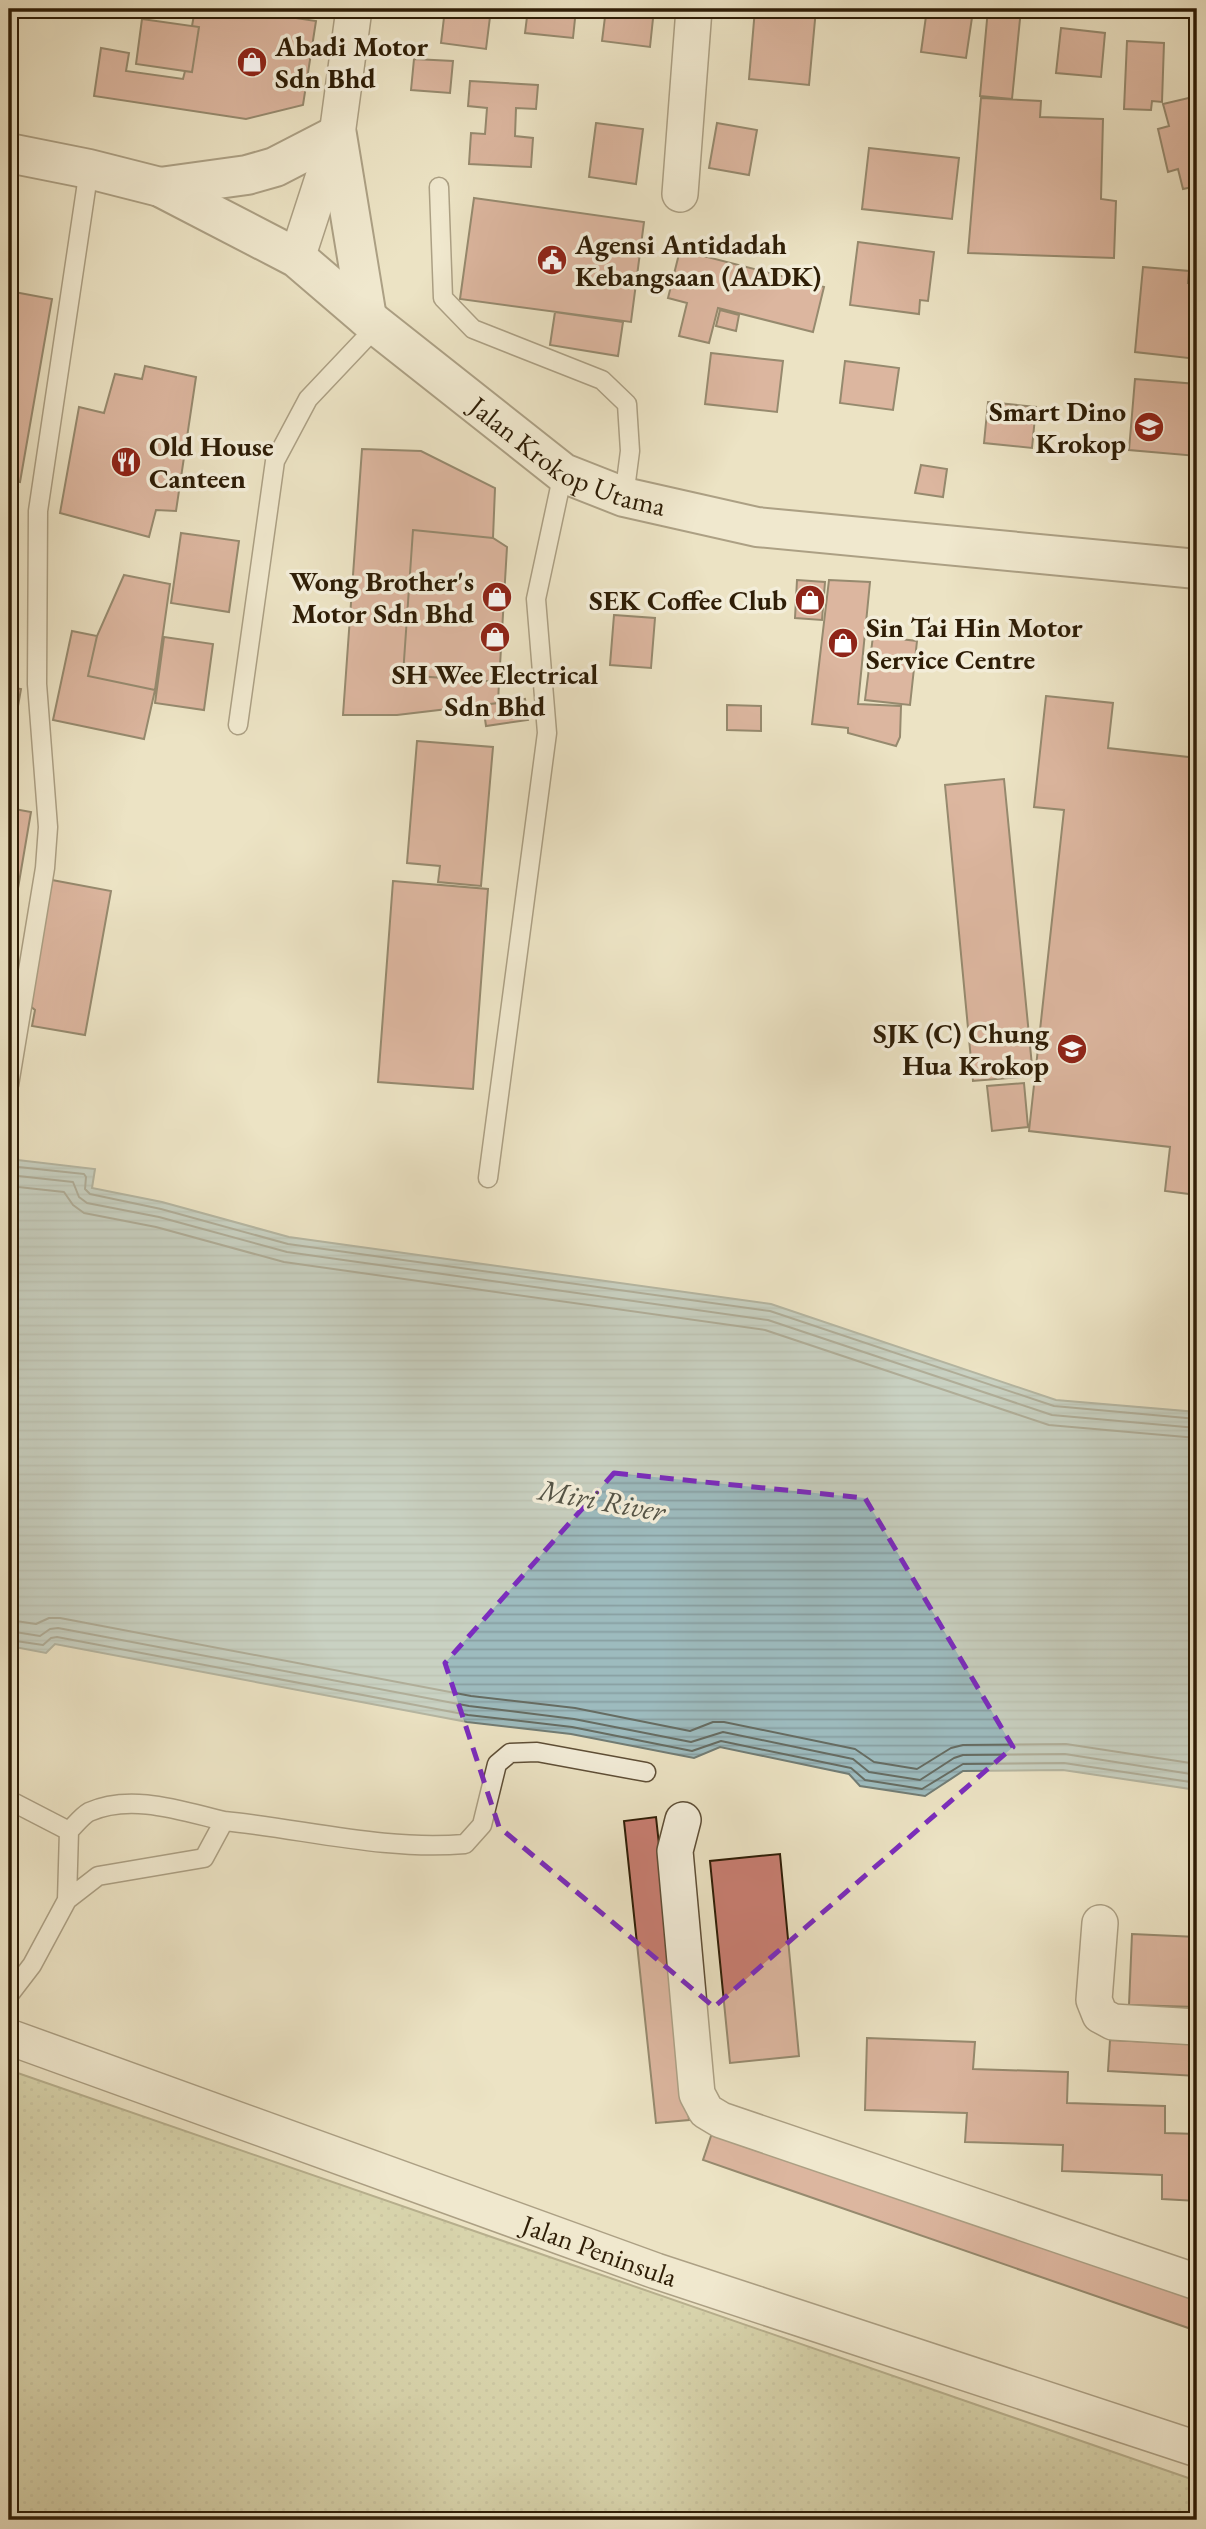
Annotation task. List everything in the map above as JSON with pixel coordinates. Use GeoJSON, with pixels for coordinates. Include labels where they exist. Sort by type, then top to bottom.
{"type":"FeatureCollection","features":[{"type":"Feature","properties":{"kind":"street"},"geometry":{"type":"LineString","coordinates":[[298,258],[337,135],[354,9]]}},
{"type":"Feature","properties":{"kind":"street"},"geometry":{"type":"LineString","coordinates":[[680,194],[694,9]]}},
{"type":"Feature","properties":{"kind":"street"},"geometry":{"type":"LineString","coordinates":[[160,187],[247,175],[275,167],[337,135]]}},
{"type":"Feature","properties":{"kind":"street"},"geometry":{"type":"LineString","coordinates":[[337,135],[372,322]]}},
{"type":"Feature","properties":{"kind":"street","name":"Jalan Krokop Utama"},"geometry":{"type":"LineString","coordinates":[[9,153],[160,187],[298,258],[372,322],[562,472],[624,497],[757,527],[1197,569]]}},
{"type":"Feature","properties":{"kind":"street"},"geometry":{"type":"LineString","coordinates":[[683,1820],[675,1851],[697,2094],[706,2111],[721,2120],[1197,2282]]}},
{"type":"Feature","properties":{"kind":"street"},"geometry":{"type":"LineString","coordinates":[[1100,1923],[1094,2000],[1100,2015],[1113,2022],[1197,2027]]}},
{"type":"Feature","properties":{"kind":"street","name":"Jalan Peninsula"},"geometry":{"type":"LineString","coordinates":[[9,2037],[656,2271],[1197,2449]]}},
{"type":"Feature","properties":{"kind":"lane"},"geometry":{"type":"LineString","coordinates":[[9,1084],[43,881],[48,827],[37,684],[38,510],[89,169]]}},
{"type":"Feature","properties":{"kind":"lane"},"geometry":{"type":"LineString","coordinates":[[439,187],[443,298],[473,328],[603,380],[626,404],[630,451],[624,497]]}},
{"type":"Feature","properties":{"kind":"lane"},"geometry":{"type":"LineString","coordinates":[[238,724],[275,461],[308,399],[372,322]]}},
{"type":"Feature","properties":{"kind":"lane"},"geometry":{"type":"LineString","coordinates":[[488,1178],[547,733],[536,599],[562,472]]}},
{"type":"Feature","properties":{"kind":"lane"},"geometry":{"type":"LineString","coordinates":[[9,1995],[32,1965],[66,1900],[69,1831],[88,1813],[124,1804],[163,1807],[224,1821],[434,1847],[465,1844],[482,1825],[497,1764],[510,1753],[537,1752],[646,1772]]}},
{"type":"Feature","properties":{"kind":"lane"},"geometry":{"type":"LineString","coordinates":[[9,1800],[69,1831]]}},
{"type":"Feature","properties":{"kind":"lane"},"geometry":{"type":"LineString","coordinates":[[66,1900],[98,1876],[204,1858],[224,1821]]}},
{"type":"Feature","properties":{"kind":"highlighted area"},"geometry":{"type":"Polygon","coordinates":[[[614,1473],[865,1498],[1013,1747],[714,2007],[499,1827],[445,1663],[614,1473]]]}},
{"type":"Feature","properties":{"kind":"green space"},"geometry":{"type":"Polygon","coordinates":[[[9,2070],[1197,2481],[1197,2520],[9,2520],[9,2070]]]}},
{"type":"Feature","properties":{"kind":"water","name":"Miri River"},"geometry":{"type":"Polygon","coordinates":[[[9,1159],[95,1169],[92,1188],[162,1202],[289,1237],[771,1304],[1056,1400],[1197,1412],[1197,1790],[1063,1770],[963,1771],[925,1796],[860,1786],[849,1774],[720,1747],[694,1758],[571,1734],[467,1722],[55,1644],[46,1653],[9,1646],[9,1159]]]}},
{"type":"Feature","properties":{"kind":"building","name":"Abadi Motor Sdn Bhd"},"geometry":{"type":"Polygon","coordinates":[[[195,9],[236,9],[316,21],[303,105],[246,119],[94,96],[101,48],[129,53],[126,71],[183,79],[185,71],[192,72],[199,27],[192,26],[195,9]]]}},
{"type":"Feature","properties":{"kind":"building"},"geometry":{"type":"Polygon","coordinates":[[[445,9],[491,9],[486,49],[441,43],[445,9]]]}},
{"type":"Feature","properties":{"kind":"building"},"geometry":{"type":"Polygon","coordinates":[[[528,9],[576,9],[573,38],[525,33],[528,9]]]}},
{"type":"Feature","properties":{"kind":"building"},"geometry":{"type":"Polygon","coordinates":[[[606,9],[654,9],[650,47],[602,41],[606,9]]]}},
{"type":"Feature","properties":{"kind":"building"},"geometry":{"type":"Polygon","coordinates":[[[755,9],[816,9],[809,85],[749,79],[755,9]]]}},
{"type":"Feature","properties":{"kind":"building"},"geometry":{"type":"Polygon","coordinates":[[[927,9],[973,11],[966,58],[921,52],[927,9]]]}},
{"type":"Feature","properties":{"kind":"building"},"geometry":{"type":"Polygon","coordinates":[[[988,9],[1021,9],[1012,99],[980,96],[988,9]]]}},
{"type":"Feature","properties":{"kind":"building"},"geometry":{"type":"Polygon","coordinates":[[[142,19],[199,27],[192,72],[136,64],[142,19]]]}},
{"type":"Feature","properties":{"kind":"building"},"geometry":{"type":"Polygon","coordinates":[[[1061,28],[1105,33],[1101,77],[1056,73],[1061,28]]]}},
{"type":"Feature","properties":{"kind":"building"},"geometry":{"type":"Polygon","coordinates":[[[1127,41],[1164,43],[1162,102],[1152,101],[1151,110],[1124,109],[1127,41]]]}},
{"type":"Feature","properties":{"kind":"building"},"geometry":{"type":"Polygon","coordinates":[[[414,59],[453,61],[450,93],[411,90],[414,59]]]}},
{"type":"Feature","properties":{"kind":"building"},"geometry":{"type":"Polygon","coordinates":[[[470,81],[538,85],[536,109],[516,108],[515,136],[533,138],[531,167],[469,164],[471,133],[485,134],[487,108],[468,106],[470,81]]]}},
{"type":"Feature","properties":{"kind":"building"},"geometry":{"type":"Polygon","coordinates":[[[1197,96],[1197,186],[1183,189],[1178,169],[1168,172],[1158,129],[1169,126],[1163,104],[1197,96]]]}},
{"type":"Feature","properties":{"kind":"building"},"geometry":{"type":"Polygon","coordinates":[[[981,98],[1041,101],[1040,117],[1103,119],[1101,199],[1116,201],[1114,258],[968,253],[981,98]]]}},
{"type":"Feature","properties":{"kind":"building"},"geometry":{"type":"Polygon","coordinates":[[[596,123],[643,129],[636,184],[589,177],[596,123]]]}},
{"type":"Feature","properties":{"kind":"building"},"geometry":{"type":"Polygon","coordinates":[[[717,123],[757,130],[749,175],[709,168],[717,123]]]}},
{"type":"Feature","properties":{"kind":"building"},"geometry":{"type":"Polygon","coordinates":[[[869,148],[959,158],[952,219],[862,209],[869,148]]]}},
{"type":"Feature","properties":{"kind":"building","name":"Agensi Antidadah Kebangsaan (AADK)"},"geometry":{"type":"Polygon","coordinates":[[[474,198],[644,222],[631,322],[460,299],[474,198]]]}},
{"type":"Feature","properties":{"kind":"building"},"geometry":{"type":"Polygon","coordinates":[[[858,242],[934,252],[928,301],[920,300],[919,314],[850,305],[858,242]]]}},
{"type":"Feature","properties":{"kind":"building"},"geometry":{"type":"Polygon","coordinates":[[[680,250],[824,287],[813,332],[718,308],[709,343],[679,336],[687,303],[668,298],[680,250]]]}},
{"type":"Feature","properties":{"kind":"building"},"geometry":{"type":"Polygon","coordinates":[[[1143,267],[1189,271],[1188,283],[1197,283],[1197,359],[1135,352],[1143,267]]]}},
{"type":"Feature","properties":{"kind":"building"},"geometry":{"type":"Polygon","coordinates":[[[9,291],[52,299],[20,482],[9,480],[9,291]]]}},
{"type":"Feature","properties":{"kind":"building"},"geometry":{"type":"Polygon","coordinates":[[[720,310],[739,315],[736,331],[716,326],[720,310]]]}},
{"type":"Feature","properties":{"kind":"building"},"geometry":{"type":"Polygon","coordinates":[[[555,312],[623,322],[618,356],[550,345],[555,312]]]}},
{"type":"Feature","properties":{"kind":"building"},"geometry":{"type":"Polygon","coordinates":[[[711,353],[783,361],[777,412],[705,404],[711,353]]]}},
{"type":"Feature","properties":{"kind":"building"},"geometry":{"type":"Polygon","coordinates":[[[845,361],[899,368],[893,410],[840,403],[845,361]]]}},
{"type":"Feature","properties":{"kind":"building","name":"Old House Canteen"},"geometry":{"type":"Polygon","coordinates":[[[145,366],[196,377],[176,511],[156,510],[149,537],[60,513],[79,407],[104,413],[115,374],[142,379],[145,366]]]}},
{"type":"Feature","properties":{"kind":"building"},"geometry":{"type":"Polygon","coordinates":[[[1135,379],[1197,384],[1197,456],[1129,450],[1135,379]]]}},
{"type":"Feature","properties":{"kind":"building"},"geometry":{"type":"Polygon","coordinates":[[[988,402],[1036,407],[1032,448],[984,443],[988,402]]]}},
{"type":"Feature","properties":{"kind":"building"},"geometry":{"type":"Polygon","coordinates":[[[362,449],[421,451],[495,488],[493,538],[413,530],[403,675],[499,682],[498,703],[397,715],[343,715],[362,449]]]}},
{"type":"Feature","properties":{"kind":"building"},"geometry":{"type":"Polygon","coordinates":[[[921,465],[947,469],[943,497],[915,493],[921,465]]]}},
{"type":"Feature","properties":{"kind":"building"},"geometry":{"type":"Polygon","coordinates":[[[9,487],[18,488],[12,532],[9,531],[9,487]]]}},
{"type":"Feature","properties":{"kind":"building"},"geometry":{"type":"Polygon","coordinates":[[[413,530],[493,538],[507,547],[499,682],[403,675],[413,530]]]}},
{"type":"Feature","properties":{"kind":"building"},"geometry":{"type":"Polygon","coordinates":[[[181,533],[239,541],[229,612],[171,603],[181,533]]]}},
{"type":"Feature","properties":{"kind":"building"},"geometry":{"type":"Polygon","coordinates":[[[9,551],[17,552],[9,596],[9,551]]]}},
{"type":"Feature","properties":{"kind":"building"},"geometry":{"type":"Polygon","coordinates":[[[124,575],[170,584],[155,690],[88,676],[97,636],[124,575]]]}},
{"type":"Feature","properties":{"kind":"building","name":"SEK Coffee Club"},"geometry":{"type":"Polygon","coordinates":[[[797,580],[825,582],[822,620],[795,618],[797,580]]]}},
{"type":"Feature","properties":{"kind":"building","name":"Sin Tai Hin Motor Service Centre"},"geometry":{"type":"Polygon","coordinates":[[[829,580],[870,582],[858,704],[901,706],[900,737],[896,746],[848,733],[848,728],[812,724],[829,580]]]}},
{"type":"Feature","properties":{"kind":"building"},"geometry":{"type":"Polygon","coordinates":[[[614,615],[655,618],[651,668],[610,665],[614,615]]]}},
{"type":"Feature","properties":{"kind":"building"},"geometry":{"type":"Polygon","coordinates":[[[72,631],[97,636],[88,676],[155,690],[144,739],[53,720],[72,631]]]}},
{"type":"Feature","properties":{"kind":"building"},"geometry":{"type":"Polygon","coordinates":[[[873,636],[917,641],[910,705],[865,700],[873,636]]]}},
{"type":"Feature","properties":{"kind":"building"},"geometry":{"type":"Polygon","coordinates":[[[164,637],[213,644],[204,710],[155,703],[164,637]]]}},
{"type":"Feature","properties":{"kind":"building"},"geometry":{"type":"Polygon","coordinates":[[[9,687],[21,689],[10,751],[9,751],[9,687]]]}},
{"type":"Feature","properties":{"kind":"building"},"geometry":{"type":"Polygon","coordinates":[[[1046,696],[1113,703],[1108,748],[1197,758],[1197,1195],[1165,1191],[1170,1147],[1029,1131],[1064,810],[1034,807],[1046,696]]]}},
{"type":"Feature","properties":{"kind":"building"},"geometry":{"type":"Polygon","coordinates":[[[525,699],[528,720],[486,726],[483,705],[525,699]]]}},
{"type":"Feature","properties":{"kind":"building"},"geometry":{"type":"Polygon","coordinates":[[[727,705],[761,706],[761,731],[727,730],[727,705]]]}},
{"type":"Feature","properties":{"kind":"building"},"geometry":{"type":"Polygon","coordinates":[[[417,741],[493,747],[481,886],[438,882],[440,866],[407,863],[417,741]]]}},
{"type":"Feature","properties":{"kind":"building"},"geometry":{"type":"Polygon","coordinates":[[[1004,779],[1033,1076],[973,1081],[945,785],[1004,779]]]}},
{"type":"Feature","properties":{"kind":"building"},"geometry":{"type":"Polygon","coordinates":[[[9,808],[31,812],[9,941],[9,808]]]}},
{"type":"Feature","properties":{"kind":"building"},"geometry":{"type":"Polygon","coordinates":[[[52,880],[111,891],[85,1035],[32,1026],[35,1010],[30,1006],[52,880]]]}},
{"type":"Feature","properties":{"kind":"building"},"geometry":{"type":"Polygon","coordinates":[[[393,881],[488,889],[473,1089],[378,1082],[393,881]]]}},
{"type":"Feature","properties":{"kind":"building"},"geometry":{"type":"Polygon","coordinates":[[[1024,1083],[1028,1127],[992,1131],[987,1086],[1024,1083]]]}},
{"type":"Feature","properties":{"kind":"building"},"geometry":{"type":"Polygon","coordinates":[[[656,1817],[689,2120],[656,2123],[624,1821],[656,1817]]]}},
{"type":"Feature","properties":{"kind":"building"},"geometry":{"type":"Polygon","coordinates":[[[780,1854],[799,2056],[730,2063],[710,1861],[780,1854]]]}},
{"type":"Feature","properties":{"kind":"building"},"geometry":{"type":"Polygon","coordinates":[[[1132,1934],[1197,1937],[1197,2007],[1129,2005],[1132,1934]]]}},
{"type":"Feature","properties":{"kind":"building"},"geometry":{"type":"Polygon","coordinates":[[[867,2038],[975,2042],[973,2069],[1068,2072],[1067,2103],[1165,2106],[1165,2133],[1197,2134],[1197,2201],[1162,2199],[1162,2175],[1062,2171],[1063,2145],[965,2142],[967,2113],[865,2110],[867,2038]]]}},
{"type":"Feature","properties":{"kind":"building"},"geometry":{"type":"Polygon","coordinates":[[[1110,2040],[1197,2044],[1197,2076],[1108,2071],[1110,2040]]]}},
{"type":"Feature","properties":{"kind":"building"},"geometry":{"type":"Polygon","coordinates":[[[713,2130],[1197,2298],[1197,2331],[703,2160],[713,2130]]]}},
{"type":"Feature","properties":{"kind":"place","name":"Abadi Motor Sdn Bhd"},"geometry":{"type":"Point","coordinates":[252,62]}},
{"type":"Feature","properties":{"kind":"place","name":"Agensi Antidadah Kebangsaan (AADK)"},"geometry":{"type":"Point","coordinates":[552,260]}},
{"type":"Feature","properties":{"kind":"place","name":"Smart Dino Krokop"},"geometry":{"type":"Point","coordinates":[1149,427]}},
{"type":"Feature","properties":{"kind":"place","name":"Old House Canteen"},"geometry":{"type":"Point","coordinates":[126,462]}},
{"type":"Feature","properties":{"kind":"place","name":"Wong Brother's Motor Sdn Bhd"},"geometry":{"type":"Point","coordinates":[497,597]}},
{"type":"Feature","properties":{"kind":"place","name":"SEK Coffee Club"},"geometry":{"type":"Point","coordinates":[810,600]}},
{"type":"Feature","properties":{"kind":"place","name":"SH Wee Electrical Sdn Bhd"},"geometry":{"type":"Point","coordinates":[495,637]}},
{"type":"Feature","properties":{"kind":"place","name":"Sin Tai Hin Motor Service Centre"},"geometry":{"type":"Point","coordinates":[843,643]}},
{"type":"Feature","properties":{"kind":"place","name":"SJK (C) Chung Hua Krokop"},"geometry":{"type":"Point","coordinates":[1072,1049]}}]}
